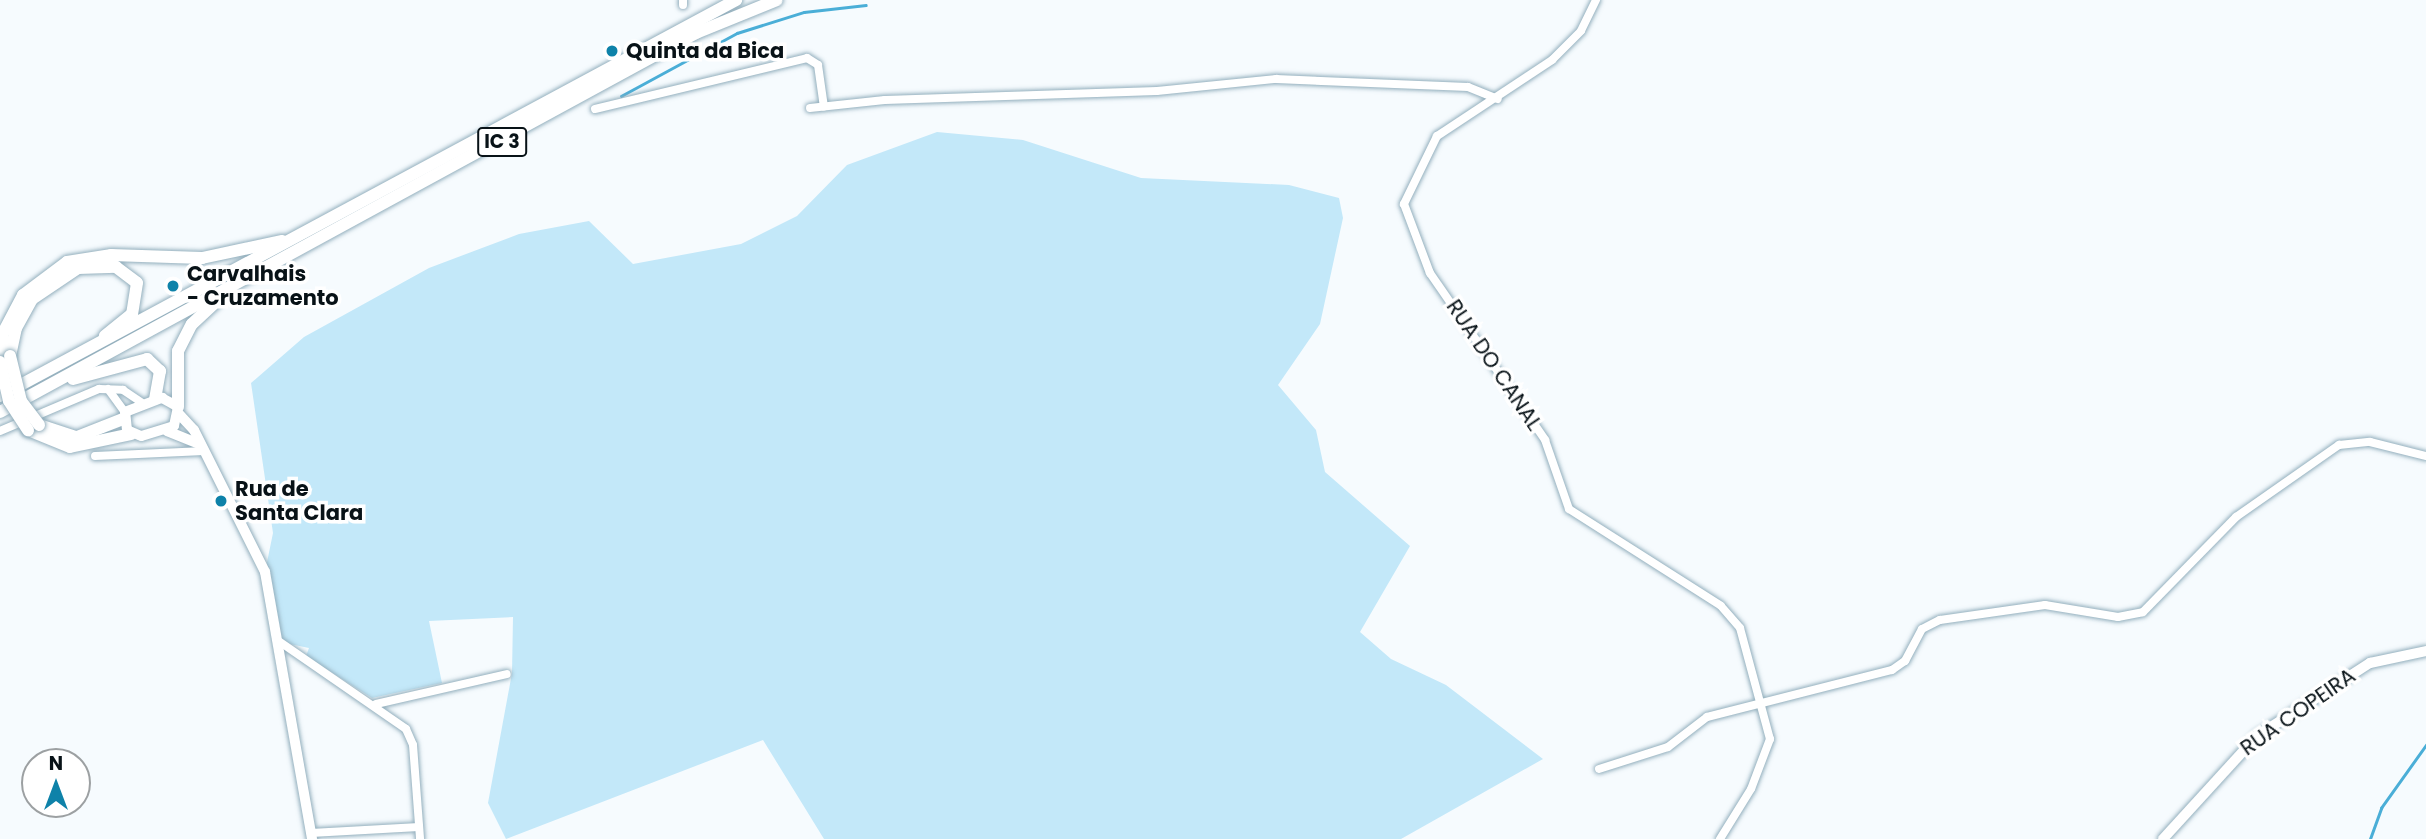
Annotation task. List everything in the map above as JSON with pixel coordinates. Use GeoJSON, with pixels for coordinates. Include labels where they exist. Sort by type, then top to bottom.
{"type":"FeatureCollection","features":[{"type":"Feature","properties":{"kind":"highway","name":"IC 3"},"geometry":{"type":"LineString","coordinates":[[0,396],[736,0]]}},
{"type":"Feature","properties":{"kind":"highway","name":"IC 3"},"geometry":{"type":"LineString","coordinates":[[0,412],[229,290],[695,33],[777,0]]}},
{"type":"Feature","properties":{"kind":"highway"},"geometry":{"type":"LineString","coordinates":[[131,434],[70,447],[34,428],[4,359],[3,333],[23,295],[67,262],[91,256],[212,257],[299,236]]}},
{"type":"Feature","properties":{"kind":"highway"},"geometry":{"type":"LineString","coordinates":[[4,359],[16,328],[47,285],[78,268],[116,267],[137,283],[137,304],[96,344]]}},
{"type":"Feature","properties":{"kind":"highway"},"geometry":{"type":"LineString","coordinates":[[178,410],[175,363],[182,340],[229,290]]}},
{"type":"Feature","properties":{"kind":"highway"},"geometry":{"type":"LineString","coordinates":[[46,387],[147,359],[160,371],[148,401]]}},
{"type":"Feature","properties":{"kind":"highway"},"geometry":{"type":"LineString","coordinates":[[34,428],[77,437],[124,415]]}},
{"type":"Feature","properties":{"kind":"main road","name":"RUA COPEIRA"},"geometry":{"type":"LineString","coordinates":[[2163,839],[2257,736],[2370,663],[2426,651]]}},
{"type":"Feature","properties":{"kind":"street","name":"RUA DO CANAL"},"geometry":{"type":"LineString","coordinates":[[1596,0],[1571,41],[1498,99],[1437,136],[1413,177],[1404,204],[1430,273],[1545,440],[1569,509],[1721,606],[1740,628],[1770,739],[1751,789],[1720,839]]}},
{"type":"Feature","properties":{"kind":"street"},"geometry":{"type":"LineString","coordinates":[[595,109],[807,58],[818,65],[824,107]]}},
{"type":"Feature","properties":{"kind":"street"},"geometry":{"type":"LineString","coordinates":[[810,108],[1157,91],[1276,79],[1468,87],[1498,99]]}},
{"type":"Feature","properties":{"kind":"street"},"geometry":{"type":"LineString","coordinates":[[108,388],[124,415],[131,434],[167,431],[202,448]]}},
{"type":"Feature","properties":{"kind":"street"},"geometry":{"type":"LineString","coordinates":[[0,431],[88,392],[108,388],[124,390],[178,410],[202,448],[265,572],[280,642],[312,836],[419,827]]}},
{"type":"Feature","properties":{"kind":"street"},"geometry":{"type":"LineString","coordinates":[[124,415],[148,401]]}},
{"type":"Feature","properties":{"kind":"street"},"geometry":{"type":"LineString","coordinates":[[167,431],[178,410]]}},
{"type":"Feature","properties":{"kind":"street"},"geometry":{"type":"LineString","coordinates":[[1599,769],[1668,747],[1707,717],[1759,701],[1892,670],[1905,661],[1922,629],[1940,620],[2045,605],[2118,617],[2143,612],[2236,517],[2339,445],[2370,442],[2426,456]]}},
{"type":"Feature","properties":{"kind":"street"},"geometry":{"type":"LineString","coordinates":[[95,456],[202,448]]}},
{"type":"Feature","properties":{"kind":"street"},"geometry":{"type":"LineString","coordinates":[[280,642],[376,704],[406,729],[413,745],[420,839]]}},
{"type":"Feature","properties":{"kind":"street"},"geometry":{"type":"LineString","coordinates":[[376,704],[507,674]]}},
{"type":"Feature","properties":{"kind":"shaded area"},"geometry":{"type":"Polygon","coordinates":[[[937,132],[1023,140],[1141,178],[1289,185],[1339,198],[1343,218],[1320,324],[1278,385],[1316,430],[1325,472],[1410,546],[1360,632],[1391,659],[1446,685],[1543,759],[1401,839],[824,839],[763,740],[506,839],[488,803],[512,673],[513,617],[429,621],[442,683],[372,698],[306,656],[309,648],[280,642],[265,572],[273,533],[251,383],[304,337],[429,268],[519,234],[589,221],[633,264],[741,244],[797,216],[847,165],[937,132]]]}},
{"type":"Feature","properties":{"kind":"waterway"},"geometry":{"type":"LineString","coordinates":[[621,96],[737,33],[804,12],[866,5]]}},
{"type":"Feature","properties":{"kind":"waterway"},"geometry":{"type":"LineString","coordinates":[[2370,839],[2381,808],[2426,745]]}},
{"type":"Feature","properties":{"kind":"place","name":"Quinta da Bica"},"geometry":{"type":"Point","coordinates":[612,51]}},
{"type":"Feature","properties":{"kind":"place","name":"Carvalhais - Cruzamento"},"geometry":{"type":"Point","coordinates":[173,286]}},
{"type":"Feature","properties":{"kind":"place","name":"Rua de Santa Clara"},"geometry":{"type":"Point","coordinates":[221,501]}}]}
